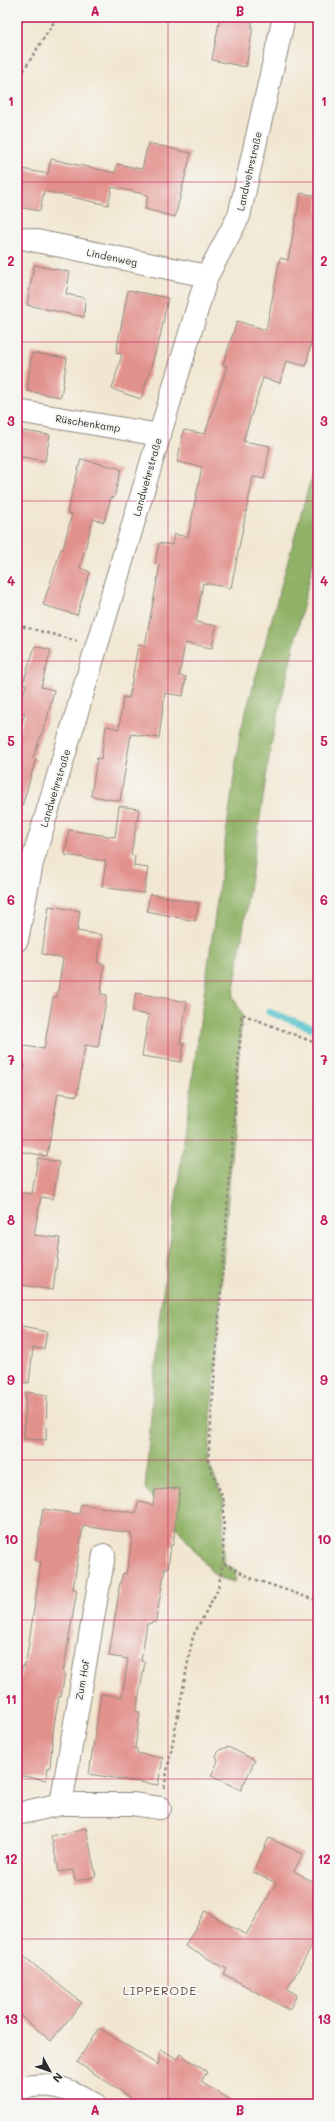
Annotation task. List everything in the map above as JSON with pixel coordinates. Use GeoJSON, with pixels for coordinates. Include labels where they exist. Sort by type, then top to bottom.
{"type":"FeatureCollection","features":[{"type":"Feature","properties":{"kind":"street","name":"Landwehrstraße"},"geometry":{"type":"LineString","coordinates":[[17,940],[21,893],[32,863],[98,646],[207,276],[239,216],[284,17]]}},
{"type":"Feature","properties":{"kind":"street","name":"Lindenweg"},"geometry":{"type":"LineString","coordinates":[[17,237],[207,276]]}},
{"type":"Feature","properties":{"kind":"street","name":"Rüschenkamp"},"geometry":{"type":"LineString","coordinates":[[17,411],[160,434]]}},
{"type":"Feature","properties":{"kind":"street","name":"Zum Hof"},"geometry":{"type":"LineString","coordinates":[[61,1804],[104,1555]]}},
{"type":"Feature","properties":{"kind":"street"},"geometry":{"type":"LineString","coordinates":[[17,1814],[61,1804],[132,1804],[160,1808]]}},
{"type":"Feature","properties":{"kind":"street"},"geometry":{"type":"LineString","coordinates":[[17,2089],[34,2085],[53,2086],[74,2092],[94,2104]]}},
{"type":"Feature","properties":{"kind":"path"},"geometry":{"type":"LineString","coordinates":[[17,81],[57,17]]}},
{"type":"Feature","properties":{"kind":"path"},"geometry":{"type":"LineString","coordinates":[[17,625],[98,646]]}},
{"type":"Feature","properties":{"kind":"path"},"geometry":{"type":"LineString","coordinates":[[160,1808],[193,1636],[218,1589],[223,1563],[224,1501],[208,1461],[242,1014],[318,1044]]}},
{"type":"Feature","properties":{"kind":"path"},"geometry":{"type":"LineString","coordinates":[[223,1563],[251,1578],[318,1601]]}},
{"type":"Feature","properties":{"kind":"green space"},"geometry":{"type":"Polygon","coordinates":[[[318,453],[318,541],[271,745],[233,997],[242,1014],[208,1461],[224,1501],[223,1563],[236,1570],[235,1582],[216,1577],[145,1488],[159,1321],[240,733],[318,453]]]}},
{"type":"Feature","properties":{"kind":"building"},"geometry":{"type":"Polygon","coordinates":[[[220,17],[252,17],[252,33],[246,67],[212,60],[220,17]]]}},
{"type":"Feature","properties":{"kind":"building"},"geometry":{"type":"Polygon","coordinates":[[[148,143],[191,153],[175,217],[145,209],[148,195],[112,187],[108,205],[44,191],[40,211],[17,207],[17,168],[48,174],[51,159],[115,173],[117,164],[142,169],[148,143]]]}},
{"type":"Feature","properties":{"kind":"building"},"geometry":{"type":"Polygon","coordinates":[[[301,193],[318,196],[318,310],[306,366],[286,361],[280,383],[263,378],[243,441],[270,446],[264,479],[253,477],[231,588],[203,583],[196,622],[216,626],[212,648],[185,643],[179,676],[186,677],[183,696],[165,693],[159,738],[131,734],[120,801],[91,796],[97,758],[101,759],[106,726],[119,729],[123,697],[129,698],[138,645],[145,646],[160,565],[155,564],[159,543],[172,545],[174,534],[188,537],[202,467],[177,462],[184,430],[205,434],[227,366],[223,365],[237,321],[266,330],[280,258],[288,260],[301,193]]]}},
{"type":"Feature","properties":{"kind":"building"},"geometry":{"type":"Polygon","coordinates":[[[34,265],[70,272],[66,294],[85,298],[84,317],[27,305],[34,265]]]}},
{"type":"Feature","properties":{"kind":"building"},"geometry":{"type":"Polygon","coordinates":[[[128,290],[168,298],[160,337],[141,399],[112,389],[122,354],[116,353],[128,290]]]}},
{"type":"Feature","properties":{"kind":"building"},"geometry":{"type":"Polygon","coordinates":[[[32,353],[67,358],[61,397],[27,391],[32,353]]]}},
{"type":"Feature","properties":{"kind":"building"},"geometry":{"type":"Polygon","coordinates":[[[17,430],[50,435],[45,461],[17,456],[17,430]]]}},
{"type":"Feature","properties":{"kind":"building"},"geometry":{"type":"Polygon","coordinates":[[[81,459],[121,469],[114,498],[111,497],[104,522],[93,519],[80,568],[90,572],[77,615],[43,605],[61,549],[63,549],[72,514],[67,513],[81,459]]]}},
{"type":"Feature","properties":{"kind":"building"},"geometry":{"type":"Polygon","coordinates":[[[35,646],[51,650],[41,687],[54,690],[47,719],[33,758],[36,759],[22,806],[17,805],[17,740],[25,713],[19,712],[26,684],[23,683],[35,646]]]}},
{"type":"Feature","properties":{"kind":"building"},"geometry":{"type":"Polygon","coordinates":[[[119,806],[139,809],[131,855],[135,856],[134,866],[148,868],[144,893],[102,887],[106,861],[65,855],[69,830],[115,837],[119,806]]]}},
{"type":"Feature","properties":{"kind":"building"},"geometry":{"type":"Polygon","coordinates":[[[150,894],[199,903],[195,921],[147,911],[150,894]]]}},
{"type":"Feature","properties":{"kind":"building"},"geometry":{"type":"Polygon","coordinates":[[[49,906],[80,911],[77,931],[102,935],[97,962],[104,964],[101,994],[107,995],[98,1047],[85,1045],[77,1096],[58,1093],[47,1156],[17,1151],[17,1110],[25,1065],[20,1064],[24,1046],[44,1049],[53,997],[57,997],[63,958],[42,954],[49,906]]]}},
{"type":"Feature","properties":{"kind":"building"},"geometry":{"type":"Polygon","coordinates":[[[136,993],[187,1002],[180,1043],[184,1043],[181,1062],[142,1056],[149,1015],[132,1012],[136,993]]]}},
{"type":"Feature","properties":{"kind":"building"},"geometry":{"type":"Polygon","coordinates":[[[38,1158],[59,1162],[53,1199],[41,1197],[34,1235],[60,1238],[53,1290],[17,1284],[17,1192],[32,1194],[38,1158]]]}},
{"type":"Feature","properties":{"kind":"building"},"geometry":{"type":"Polygon","coordinates":[[[17,1326],[47,1332],[44,1349],[33,1348],[29,1383],[17,1382],[17,1326]]]}},
{"type":"Feature","properties":{"kind":"building"},"geometry":{"type":"Polygon","coordinates":[[[26,1392],[47,1395],[46,1440],[24,1439],[26,1392]]]}},
{"type":"Feature","properties":{"kind":"building"},"geometry":{"type":"Polygon","coordinates":[[[180,1488],[173,1545],[171,1545],[168,1568],[165,1568],[156,1620],[155,1622],[147,1624],[141,1661],[145,1662],[136,1712],[140,1712],[135,1748],[137,1749],[137,1753],[163,1758],[158,1785],[89,1774],[101,1694],[122,1697],[128,1659],[109,1656],[118,1591],[123,1573],[126,1574],[132,1539],[131,1533],[83,1526],[73,1589],[77,1590],[63,1673],[65,1673],[61,1697],[59,1696],[53,1732],[50,1768],[48,1768],[46,1780],[17,1775],[17,1705],[22,1666],[24,1667],[27,1655],[41,1562],[35,1561],[43,1509],[79,1514],[81,1504],[136,1513],[138,1502],[153,1505],[155,1490],[180,1488]]]}},
{"type":"Feature","properties":{"kind":"building"},"geometry":{"type":"Polygon","coordinates":[[[228,1747],[255,1760],[241,1790],[211,1776],[218,1761],[216,1757],[219,1750],[228,1747]]]}},
{"type":"Feature","properties":{"kind":"building"},"geometry":{"type":"Polygon","coordinates":[[[86,1828],[96,1877],[75,1881],[73,1870],[59,1872],[51,1836],[86,1828]]]}},
{"type":"Feature","properties":{"kind":"building"},"geometry":{"type":"Polygon","coordinates":[[[269,1838],[303,1854],[294,1871],[318,1885],[318,1936],[287,1989],[297,1995],[289,2010],[224,1974],[227,1969],[185,1946],[205,1911],[246,1935],[276,1883],[253,1872],[269,1838]]]}},
{"type":"Feature","properties":{"kind":"building"},"geometry":{"type":"Polygon","coordinates":[[[17,1951],[82,2003],[51,2041],[17,2013],[17,1951]]]}},
{"type":"Feature","properties":{"kind":"building"},"geometry":{"type":"Polygon","coordinates":[[[99,2028],[158,2065],[161,2049],[177,2059],[180,2054],[207,2072],[201,2082],[237,2104],[127,2104],[131,2098],[77,2062],[99,2028]]]}},
{"type":"Feature","properties":{"kind":"waterway"},"geometry":{"type":"LineString","coordinates":[[269,1012],[318,1030]]}},
{"type":"Feature","properties":{"kind":"district","name":"LIPPERODE"},"geometry":{"type":"Point","coordinates":[160,1990]}}]}
